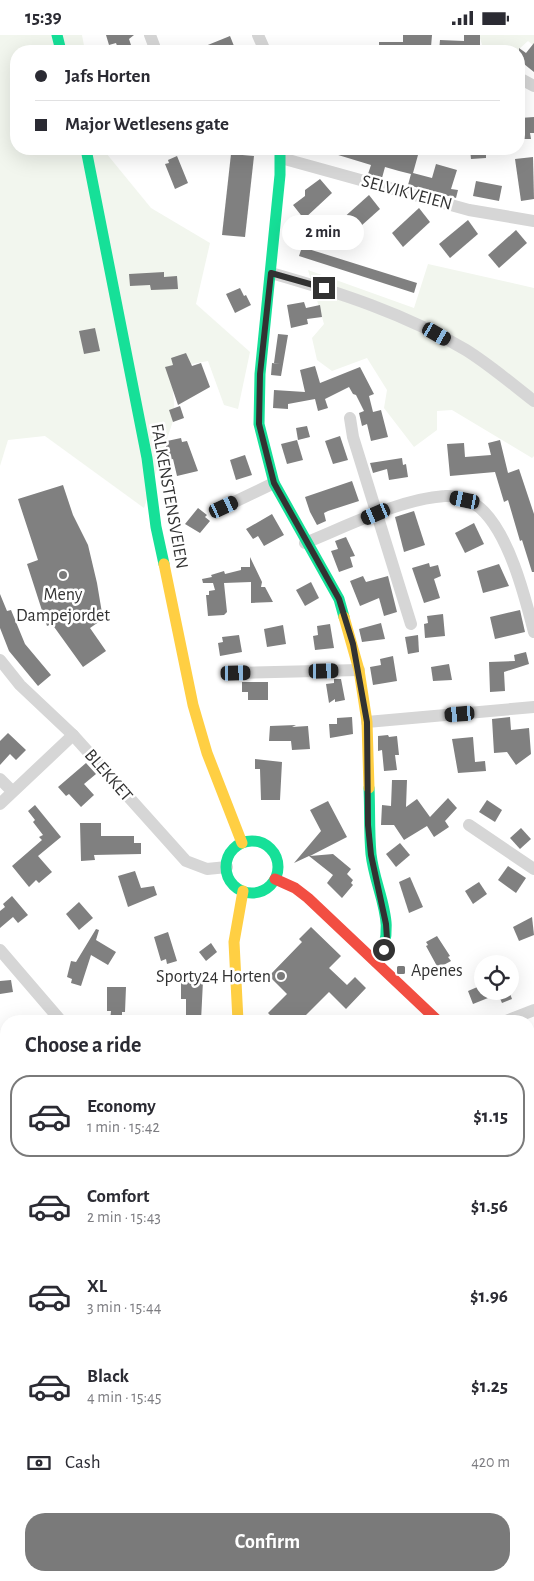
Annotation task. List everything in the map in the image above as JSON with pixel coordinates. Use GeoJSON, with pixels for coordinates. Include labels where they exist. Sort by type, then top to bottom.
{"type":"FeatureCollection","features":[{"type":"Feature","properties":{"kind":"main road","name":"FALKENSTENSVEIEN"},"geometry":{"type":"LineString","coordinates":[[87,155],[146,458],[156,527],[193,705],[207,753],[242,843]]}},
{"type":"Feature","properties":{"kind":"main road"},"geometry":{"type":"LineString","coordinates":[[280,155],[271,273],[260,374],[259,424],[274,483],[305,543],[339,599],[359,671],[367,722],[371,855],[386,924],[387,939],[384,950],[376,962]]}},
{"type":"Feature","properties":{"kind":"main road"},"geometry":{"type":"LineString","coordinates":[[258,842],[271,849],[278,864],[275,879],[265,889],[251,893],[243,891],[235,886],[229,877],[226,867],[231,853],[242,843],[258,842]]}},
{"type":"Feature","properties":{"kind":"main road"},"geometry":{"type":"LineString","coordinates":[[275,879],[295,888],[308,898],[432,1015]]}},
{"type":"Feature","properties":{"kind":"main road"},"geometry":{"type":"LineString","coordinates":[[238,1015],[234,942],[243,891]]}},
{"type":"Feature","properties":{"kind":"street","name":"SELVIKVEIEN"},"geometry":{"type":"LineString","coordinates":[[287,155],[469,209],[534,221]]}},
{"type":"Feature","properties":{"kind":"street"},"geometry":{"type":"LineString","coordinates":[[271,273],[368,304],[437,334],[468,351],[534,401]]}},
{"type":"Feature","properties":{"kind":"street"},"geometry":{"type":"LineString","coordinates":[[350,418],[353,437],[376,514],[393,559],[411,624]]}},
{"type":"Feature","properties":{"kind":"street"},"geometry":{"type":"LineString","coordinates":[[224,507],[274,483]]}},
{"type":"Feature","properties":{"kind":"street"},"geometry":{"type":"LineString","coordinates":[[305,543],[376,514],[447,496],[465,500],[481,509],[495,528],[513,560],[534,632]]}},
{"type":"Feature","properties":{"kind":"street","name":"BLEKKET"},"geometry":{"type":"LineString","coordinates":[[0,660],[20,685],[73,735],[186,861],[207,869],[226,867]]}},
{"type":"Feature","properties":{"kind":"street"},"geometry":{"type":"LineString","coordinates":[[236,673],[359,671]]}},
{"type":"Feature","properties":{"kind":"street"},"geometry":{"type":"LineString","coordinates":[[367,722],[534,707]]}},
{"type":"Feature","properties":{"kind":"street"},"geometry":{"type":"LineString","coordinates":[[0,803],[73,735]]}},
{"type":"Feature","properties":{"kind":"street"},"geometry":{"type":"LineString","coordinates":[[0,779],[12,791]]}},
{"type":"Feature","properties":{"kind":"street"},"geometry":{"type":"LineString","coordinates":[[469,825],[534,869]]}},
{"type":"Feature","properties":{"kind":"street"},"geometry":{"type":"LineString","coordinates":[[0,949],[56,1015]]}},
{"type":"Feature","properties":{"kind":"street"},"geometry":{"type":"LineString","coordinates":[[521,1015],[534,1010]]}},
{"type":"Feature","properties":{"kind":"shaded area"},"geometry":{"type":"Polygon","coordinates":[[[0,35],[82,35],[84,45],[10,45],[10,155],[108,155],[151,208],[210,243],[196,304],[250,352],[238,409],[224,405],[208,361],[171,368],[175,415],[144,508],[45,436],[8,440],[0,466],[0,35]]]}},
{"type":"Feature","properties":{"kind":"shaded area"},"geometry":{"type":"Polygon","coordinates":[[[479,35],[534,35],[534,46],[528,41],[524,45],[482,45],[479,35]]]}},
{"type":"Feature","properties":{"kind":"shaded area"},"geometry":{"type":"Polygon","coordinates":[[[428,264],[534,288],[534,456],[532,458],[452,410],[437,411],[437,430],[414,447],[384,408],[387,390],[367,358],[332,371],[317,360],[312,338],[324,324],[308,270],[414,308],[428,264]]]}},
{"type":"Feature","properties":{"kind":"building"},"geometry":{"type":"Polygon","coordinates":[[[106,35],[134,35],[129,39],[131,45],[117,45],[116,43],[109,45],[106,35]]]}},
{"type":"Feature","properties":{"kind":"building"},"geometry":{"type":"Polygon","coordinates":[[[403,35],[432,35],[431,45],[379,45],[379,42],[403,42],[403,35]]]}},
{"type":"Feature","properties":{"kind":"building"},"geometry":{"type":"Polygon","coordinates":[[[464,35],[480,35],[480,45],[440,45],[440,40],[464,41],[464,35]]]}},
{"type":"Feature","properties":{"kind":"building"},"geometry":{"type":"Polygon","coordinates":[[[230,36],[234,45],[208,45],[230,36]]]}},
{"type":"Feature","properties":{"kind":"building"},"geometry":{"type":"Polygon","coordinates":[[[534,43],[534,72],[525,65],[526,53],[534,43]]]}},
{"type":"Feature","properties":{"kind":"building"},"geometry":{"type":"Polygon","coordinates":[[[534,117],[534,133],[530,133],[531,139],[525,139],[525,118],[534,117]]]}},
{"type":"Feature","properties":{"kind":"building"},"geometry":{"type":"Polygon","coordinates":[[[231,155],[254,156],[245,237],[222,235],[231,155]]]}},
{"type":"Feature","properties":{"kind":"building"},"geometry":{"type":"Polygon","coordinates":[[[338,155],[418,155],[413,173],[432,178],[436,164],[457,170],[451,189],[458,190],[456,198],[408,185],[411,174],[385,167],[382,178],[368,174],[371,165],[338,155]]]}},
{"type":"Feature","properties":{"kind":"building"},"geometry":{"type":"Polygon","coordinates":[[[471,155],[486,155],[486,158],[471,159],[471,155]]]}},
{"type":"Feature","properties":{"kind":"building"},"geometry":{"type":"Polygon","coordinates":[[[177,156],[188,183],[175,189],[165,164],[169,163],[168,160],[177,156]]]}},
{"type":"Feature","properties":{"kind":"building"},"geometry":{"type":"Polygon","coordinates":[[[533,157],[534,199],[521,201],[515,159],[533,157]]]}},
{"type":"Feature","properties":{"kind":"building"},"geometry":{"type":"Polygon","coordinates":[[[320,179],[332,193],[304,219],[293,205],[305,196],[305,190],[320,179]]]}},
{"type":"Feature","properties":{"kind":"building"},"geometry":{"type":"Polygon","coordinates":[[[476,181],[502,186],[499,201],[473,196],[476,181]]]}},
{"type":"Feature","properties":{"kind":"building"},"geometry":{"type":"Polygon","coordinates":[[[369,195],[380,209],[352,234],[341,220],[369,195]]]}},
{"type":"Feature","properties":{"kind":"building"},"geometry":{"type":"Polygon","coordinates":[[[419,208],[430,222],[403,247],[392,233],[419,208]]]}},
{"type":"Feature","properties":{"kind":"building"},"geometry":{"type":"Polygon","coordinates":[[[468,220],[478,234],[450,258],[439,244],[468,220]]]}},
{"type":"Feature","properties":{"kind":"building"},"geometry":{"type":"Polygon","coordinates":[[[516,230],[527,243],[499,268],[488,255],[516,230]]]}},
{"type":"Feature","properties":{"kind":"building"},"geometry":{"type":"Polygon","coordinates":[[[302,247],[417,283],[414,293],[299,256],[302,247]]]}},
{"type":"Feature","properties":{"kind":"building"},"geometry":{"type":"Polygon","coordinates":[[[164,272],[164,277],[177,276],[178,289],[151,290],[150,285],[130,286],[129,274],[164,272]]]}},
{"type":"Feature","properties":{"kind":"building"},"geometry":{"type":"Polygon","coordinates":[[[240,288],[251,305],[235,313],[226,294],[240,288]]]}},
{"type":"Feature","properties":{"kind":"building"},"geometry":{"type":"Polygon","coordinates":[[[304,302],[306,308],[320,305],[322,317],[307,319],[308,324],[291,328],[287,305],[304,302]]]}},
{"type":"Feature","properties":{"kind":"building"},"geometry":{"type":"Polygon","coordinates":[[[95,328],[100,351],[84,354],[79,331],[95,328]]]}},
{"type":"Feature","properties":{"kind":"building"},"geometry":{"type":"Polygon","coordinates":[[[278,334],[288,335],[281,376],[271,375],[272,363],[280,364],[274,363],[278,334]]]}},
{"type":"Feature","properties":{"kind":"building"},"geometry":{"type":"Polygon","coordinates":[[[186,353],[192,366],[201,363],[210,387],[178,405],[165,367],[173,365],[171,358],[186,353]]]}},
{"type":"Feature","properties":{"kind":"building"},"geometry":{"type":"Polygon","coordinates":[[[315,366],[320,383],[360,367],[374,394],[369,396],[373,412],[381,410],[388,437],[371,441],[367,424],[362,426],[359,413],[364,411],[356,395],[353,394],[349,387],[325,399],[328,408],[318,411],[315,399],[288,404],[288,409],[273,408],[274,390],[305,392],[300,370],[315,366]]]}},
{"type":"Feature","properties":{"kind":"building"},"geometry":{"type":"Polygon","coordinates":[[[180,406],[184,418],[173,422],[169,410],[180,406]]]}},
{"type":"Feature","properties":{"kind":"building"},"geometry":{"type":"Polygon","coordinates":[[[307,426],[310,437],[298,440],[296,428],[307,426]]]}},
{"type":"Feature","properties":{"kind":"building"},"geometry":{"type":"Polygon","coordinates":[[[340,436],[348,460],[333,464],[325,441],[340,436]]]}},
{"type":"Feature","properties":{"kind":"building"},"geometry":{"type":"Polygon","coordinates":[[[181,438],[182,442],[187,441],[198,471],[177,476],[173,459],[169,460],[166,446],[168,445],[167,441],[181,438]]]}},
{"type":"Feature","properties":{"kind":"building"},"geometry":{"type":"Polygon","coordinates":[[[297,440],[303,460],[287,464],[281,444],[297,440]]]}},
{"type":"Feature","properties":{"kind":"building"},"geometry":{"type":"Polygon","coordinates":[[[500,440],[508,473],[519,469],[534,514],[534,572],[532,572],[522,540],[520,541],[508,500],[504,502],[495,472],[450,476],[447,444],[464,443],[465,457],[491,455],[488,443],[500,440]]]}},
{"type":"Feature","properties":{"kind":"building"},"geometry":{"type":"Polygon","coordinates":[[[245,455],[252,475],[236,480],[230,460],[245,455]]]}},
{"type":"Feature","properties":{"kind":"building"},"geometry":{"type":"Polygon","coordinates":[[[402,458],[403,465],[406,464],[408,477],[389,480],[387,469],[373,473],[370,463],[402,458]]]}},
{"type":"Feature","properties":{"kind":"building"},"geometry":{"type":"Polygon","coordinates":[[[352,481],[359,501],[324,513],[326,521],[317,525],[305,497],[352,481]]]}},
{"type":"Feature","properties":{"kind":"building"},"geometry":{"type":"Polygon","coordinates":[[[63,485],[73,515],[88,545],[103,619],[90,628],[106,651],[83,667],[52,624],[47,626],[27,564],[38,560],[18,499],[63,485]]]}},
{"type":"Feature","properties":{"kind":"building"},"geometry":{"type":"Polygon","coordinates":[[[198,508],[207,515],[205,517],[210,521],[200,533],[185,524],[198,508]]]}},
{"type":"Feature","properties":{"kind":"building"},"geometry":{"type":"Polygon","coordinates":[[[414,511],[425,545],[404,552],[395,517],[414,511]]]}},
{"type":"Feature","properties":{"kind":"building"},"geometry":{"type":"Polygon","coordinates":[[[272,514],[284,535],[264,546],[258,536],[253,539],[246,529],[272,514]]]}},
{"type":"Feature","properties":{"kind":"building"},"geometry":{"type":"Polygon","coordinates":[[[474,523],[484,544],[465,553],[455,533],[474,523]]]}},
{"type":"Feature","properties":{"kind":"building"},"geometry":{"type":"Polygon","coordinates":[[[346,537],[355,556],[350,557],[353,567],[339,572],[331,551],[338,549],[335,541],[346,537]]]}},
{"type":"Feature","properties":{"kind":"building"},"geometry":{"type":"Polygon","coordinates":[[[250,557],[262,582],[261,587],[265,587],[273,602],[251,603],[251,582],[224,583],[227,612],[224,615],[208,616],[206,595],[209,595],[209,591],[215,590],[213,583],[203,583],[202,579],[212,577],[211,575],[224,571],[225,574],[241,570],[241,567],[250,567],[250,557]]]}},
{"type":"Feature","properties":{"kind":"building"},"geometry":{"type":"Polygon","coordinates":[[[429,563],[430,567],[438,565],[441,576],[434,579],[440,598],[424,603],[412,568],[429,563]]]}},
{"type":"Feature","properties":{"kind":"building"},"geometry":{"type":"Polygon","coordinates":[[[499,564],[509,586],[483,593],[477,571],[499,564]]]}},
{"type":"Feature","properties":{"kind":"building"},"geometry":{"type":"Polygon","coordinates":[[[363,576],[366,582],[388,576],[397,612],[384,616],[379,598],[360,606],[350,581],[363,576]]]}},
{"type":"Feature","properties":{"kind":"building"},"geometry":{"type":"Polygon","coordinates":[[[311,582],[319,598],[305,606],[296,590],[311,582]]]}},
{"type":"Feature","properties":{"kind":"building"},"geometry":{"type":"Polygon","coordinates":[[[0,594],[7,611],[11,610],[25,644],[51,675],[38,686],[9,651],[0,628],[0,594]]]}},
{"type":"Feature","properties":{"kind":"building"},"geometry":{"type":"Polygon","coordinates":[[[520,610],[525,632],[495,639],[490,617],[520,610]]]}},
{"type":"Feature","properties":{"kind":"building"},"geometry":{"type":"Polygon","coordinates":[[[443,614],[445,636],[425,638],[424,624],[428,623],[427,616],[443,614]]]}},
{"type":"Feature","properties":{"kind":"building"},"geometry":{"type":"Polygon","coordinates":[[[381,623],[385,639],[362,642],[359,629],[381,623]]]}},
{"type":"Feature","properties":{"kind":"building"},"geometry":{"type":"Polygon","coordinates":[[[330,624],[334,648],[315,650],[313,636],[318,635],[317,626],[330,624]]]}},
{"type":"Feature","properties":{"kind":"building"},"geometry":{"type":"Polygon","coordinates":[[[283,625],[286,644],[267,647],[264,629],[283,625]]]}},
{"type":"Feature","properties":{"kind":"building"},"geometry":{"type":"Polygon","coordinates":[[[239,635],[242,652],[220,656],[218,643],[223,642],[222,637],[239,635]]]}},
{"type":"Feature","properties":{"kind":"building"},"geometry":{"type":"Polygon","coordinates":[[[418,635],[419,652],[408,654],[405,637],[418,635]]]}},
{"type":"Feature","properties":{"kind":"building"},"geometry":{"type":"Polygon","coordinates":[[[526,652],[529,664],[504,672],[505,691],[490,692],[489,662],[515,661],[514,655],[526,652]]]}},
{"type":"Feature","properties":{"kind":"building"},"geometry":{"type":"Polygon","coordinates":[[[393,656],[397,681],[373,685],[370,667],[381,665],[380,659],[393,656]]]}},
{"type":"Feature","properties":{"kind":"building"},"geometry":{"type":"Polygon","coordinates":[[[449,664],[452,680],[433,681],[431,667],[449,664]]]}},
{"type":"Feature","properties":{"kind":"building"},"geometry":{"type":"Polygon","coordinates":[[[334,679],[341,679],[345,700],[335,702],[335,699],[329,703],[326,684],[334,683],[334,679]]]}},
{"type":"Feature","properties":{"kind":"building"},"geometry":{"type":"Polygon","coordinates":[[[242,682],[268,682],[268,700],[248,700],[248,692],[242,692],[242,682]]]}},
{"type":"Feature","properties":{"kind":"building"},"geometry":{"type":"Polygon","coordinates":[[[352,717],[353,734],[330,738],[329,724],[337,724],[337,718],[352,717]]]}},
{"type":"Feature","properties":{"kind":"building"},"geometry":{"type":"Polygon","coordinates":[[[510,717],[511,730],[529,728],[531,754],[516,765],[507,752],[494,753],[492,719],[510,717]]]}},
{"type":"Feature","properties":{"kind":"building"},"geometry":{"type":"Polygon","coordinates":[[[296,725],[292,727],[308,726],[310,749],[292,750],[291,741],[269,741],[270,726],[296,725]]]}},
{"type":"Feature","properties":{"kind":"building"},"geometry":{"type":"Polygon","coordinates":[[[8,733],[26,750],[16,760],[10,754],[0,765],[0,741],[8,733]]]}},
{"type":"Feature","properties":{"kind":"building"},"geometry":{"type":"Polygon","coordinates":[[[388,735],[389,737],[397,736],[399,755],[395,755],[397,770],[384,771],[382,750],[378,751],[378,736],[388,735]]]}},
{"type":"Feature","properties":{"kind":"building"},"geometry":{"type":"Polygon","coordinates":[[[473,737],[475,762],[485,761],[486,771],[458,773],[452,739],[473,737]]]}},
{"type":"Feature","properties":{"kind":"building"},"geometry":{"type":"Polygon","coordinates":[[[255,759],[282,762],[280,800],[261,800],[260,769],[255,769],[255,759]]]}},
{"type":"Feature","properties":{"kind":"building"},"geometry":{"type":"Polygon","coordinates":[[[86,763],[96,774],[84,784],[94,795],[81,807],[69,794],[66,796],[58,787],[86,763]]]}},
{"type":"Feature","properties":{"kind":"building"},"geometry":{"type":"Polygon","coordinates":[[[392,780],[407,780],[406,807],[417,799],[430,817],[448,798],[457,808],[445,821],[449,827],[434,837],[427,826],[404,840],[394,825],[381,825],[382,805],[391,806],[392,780]]]}},
{"type":"Feature","properties":{"kind":"building"},"geometry":{"type":"Polygon","coordinates":[[[487,800],[502,810],[495,822],[479,812],[487,800]]]}},
{"type":"Feature","properties":{"kind":"building"},"geometry":{"type":"Polygon","coordinates":[[[328,801],[347,837],[310,856],[333,854],[351,869],[347,874],[353,880],[351,883],[353,885],[342,898],[327,883],[333,875],[309,856],[294,863],[321,831],[310,810],[328,801]]]}},
{"type":"Feature","properties":{"kind":"building"},"geometry":{"type":"Polygon","coordinates":[[[35,805],[61,837],[38,856],[52,872],[39,883],[36,880],[29,887],[12,866],[42,840],[39,837],[43,835],[33,822],[35,820],[28,811],[35,805]]]}},
{"type":"Feature","properties":{"kind":"building"},"geometry":{"type":"Polygon","coordinates":[[[80,823],[101,823],[101,836],[134,836],[134,843],[141,843],[141,854],[94,855],[95,860],[81,861],[80,823]]]}},
{"type":"Feature","properties":{"kind":"building"},"geometry":{"type":"Polygon","coordinates":[[[521,828],[531,839],[520,849],[510,838],[521,828]]]}},
{"type":"Feature","properties":{"kind":"building"},"geometry":{"type":"Polygon","coordinates":[[[400,843],[410,855],[396,867],[386,854],[400,843]]]}},
{"type":"Feature","properties":{"kind":"building"},"geometry":{"type":"Polygon","coordinates":[[[508,866],[526,878],[516,893],[498,880],[508,866]]]}},
{"type":"Feature","properties":{"kind":"building"},"geometry":{"type":"Polygon","coordinates":[[[135,871],[141,888],[154,886],[157,895],[128,907],[118,876],[135,871]]]}},
{"type":"Feature","properties":{"kind":"building"},"geometry":{"type":"Polygon","coordinates":[[[410,877],[423,907],[409,913],[399,882],[410,877]]]}},
{"type":"Feature","properties":{"kind":"building"},"geometry":{"type":"Polygon","coordinates":[[[479,882],[487,894],[473,904],[465,891],[479,882]]]}},
{"type":"Feature","properties":{"kind":"building"},"geometry":{"type":"Polygon","coordinates":[[[12,896],[28,915],[18,923],[13,917],[0,928],[0,911],[5,907],[3,904],[12,896]]]}},
{"type":"Feature","properties":{"kind":"building"},"geometry":{"type":"Polygon","coordinates":[[[79,902],[93,918],[79,930],[66,914],[79,902]]]}},
{"type":"Feature","properties":{"kind":"building"},"geometry":{"type":"Polygon","coordinates":[[[532,917],[534,935],[519,941],[513,927],[532,917]]]}},
{"type":"Feature","properties":{"kind":"building"},"geometry":{"type":"Polygon","coordinates":[[[311,927],[341,956],[329,968],[347,985],[355,977],[366,988],[346,1009],[329,992],[306,1015],[270,1015],[268,1013],[287,994],[269,976],[302,942],[299,939],[311,927]]]}},
{"type":"Feature","properties":{"kind":"building"},"geometry":{"type":"Polygon","coordinates":[[[96,929],[99,930],[96,940],[116,952],[108,965],[91,955],[81,986],[71,983],[72,979],[67,977],[71,961],[76,962],[96,929]]]}},
{"type":"Feature","properties":{"kind":"building"},"geometry":{"type":"Polygon","coordinates":[[[168,932],[177,961],[167,964],[166,959],[161,961],[154,937],[168,932]]]}},
{"type":"Feature","properties":{"kind":"building"},"geometry":{"type":"Polygon","coordinates":[[[437,936],[450,956],[448,957],[451,961],[438,968],[426,946],[428,945],[426,942],[437,936]]]}},
{"type":"Feature","properties":{"kind":"building"},"geometry":{"type":"Polygon","coordinates":[[[211,943],[217,952],[206,961],[199,952],[211,943]]]}},
{"type":"Feature","properties":{"kind":"building"},"geometry":{"type":"Polygon","coordinates":[[[11,980],[13,992],[0,994],[0,981],[11,980]]]}},
{"type":"Feature","properties":{"kind":"building"},"geometry":{"type":"Polygon","coordinates":[[[181,981],[203,981],[201,1015],[186,1015],[186,999],[181,999],[181,981]]]}},
{"type":"Feature","properties":{"kind":"building"},"geometry":{"type":"Polygon","coordinates":[[[107,987],[126,987],[125,1012],[122,1012],[122,1015],[111,1015],[111,1011],[107,1011],[107,987]]]}},
{"type":"Feature","properties":{"kind":"building"},"geometry":{"type":"Polygon","coordinates":[[[474,988],[474,1000],[483,1000],[473,1004],[468,991],[474,988]]]}},
{"type":"Feature","properties":{"kind":"traffic: fast"},"geometry":{"type":"LineString","coordinates":[[57,35],[60,45]]}},
{"type":"Feature","properties":{"kind":"traffic: fast"},"geometry":{"type":"LineString","coordinates":[[87,155],[147,458],[156,527],[164,564]]}},
{"type":"Feature","properties":{"kind":"traffic: fast"},"geometry":{"type":"LineString","coordinates":[[280,155],[280,175],[260,374],[259,424],[274,483],[339,599],[344,617]]}},
{"type":"Feature","properties":{"kind":"traffic: fast"},"geometry":{"type":"LineString","coordinates":[[369,788],[371,854],[386,922],[383,949],[376,962]]}},
{"type":"Feature","properties":{"kind":"traffic: fast"},"geometry":{"type":"LineString","coordinates":[[252,841],[262,843],[270,849],[276,857],[278,867],[276,877],[270,885],[262,891],[252,893],[242,891],[234,885],[228,877],[226,867],[228,857],[234,849],[242,843],[252,841]]}},
{"type":"Feature","properties":{"kind":"traffic: slow"},"geometry":{"type":"LineString","coordinates":[[164,564],[193,705],[207,753],[242,843]]}},
{"type":"Feature","properties":{"kind":"traffic: slow"},"geometry":{"type":"LineString","coordinates":[[344,617],[359,670],[367,722],[369,788]]}},
{"type":"Feature","properties":{"kind":"traffic: slow"},"geometry":{"type":"LineString","coordinates":[[238,1015],[234,942],[243,891]]}},
{"type":"Feature","properties":{"kind":"traffic: jam"},"geometry":{"type":"LineString","coordinates":[[275,879],[295,888],[308,898],[432,1015]]}},
{"type":"Feature","properties":{"kind":"place","name":"Meny Dampejordet"},"geometry":{"type":"Point","coordinates":[63,575]}},
{"type":"Feature","properties":{"kind":"place","name":"Apenes"},"geometry":{"type":"Point","coordinates":[401,970]}},
{"type":"Feature","properties":{"kind":"place","name":"Sporty24 Horten"},"geometry":{"type":"Point","coordinates":[281,976]}},
{"type":"Feature","properties":{"kind":"route"},"geometry":{"type":"LineString","coordinates":[[324,288],[271,273],[260,374],[259,424],[274,483],[305,543],[339,599],[353,644],[367,722],[368,825],[371,855],[386,924],[387,939],[384,950]]}}]}
